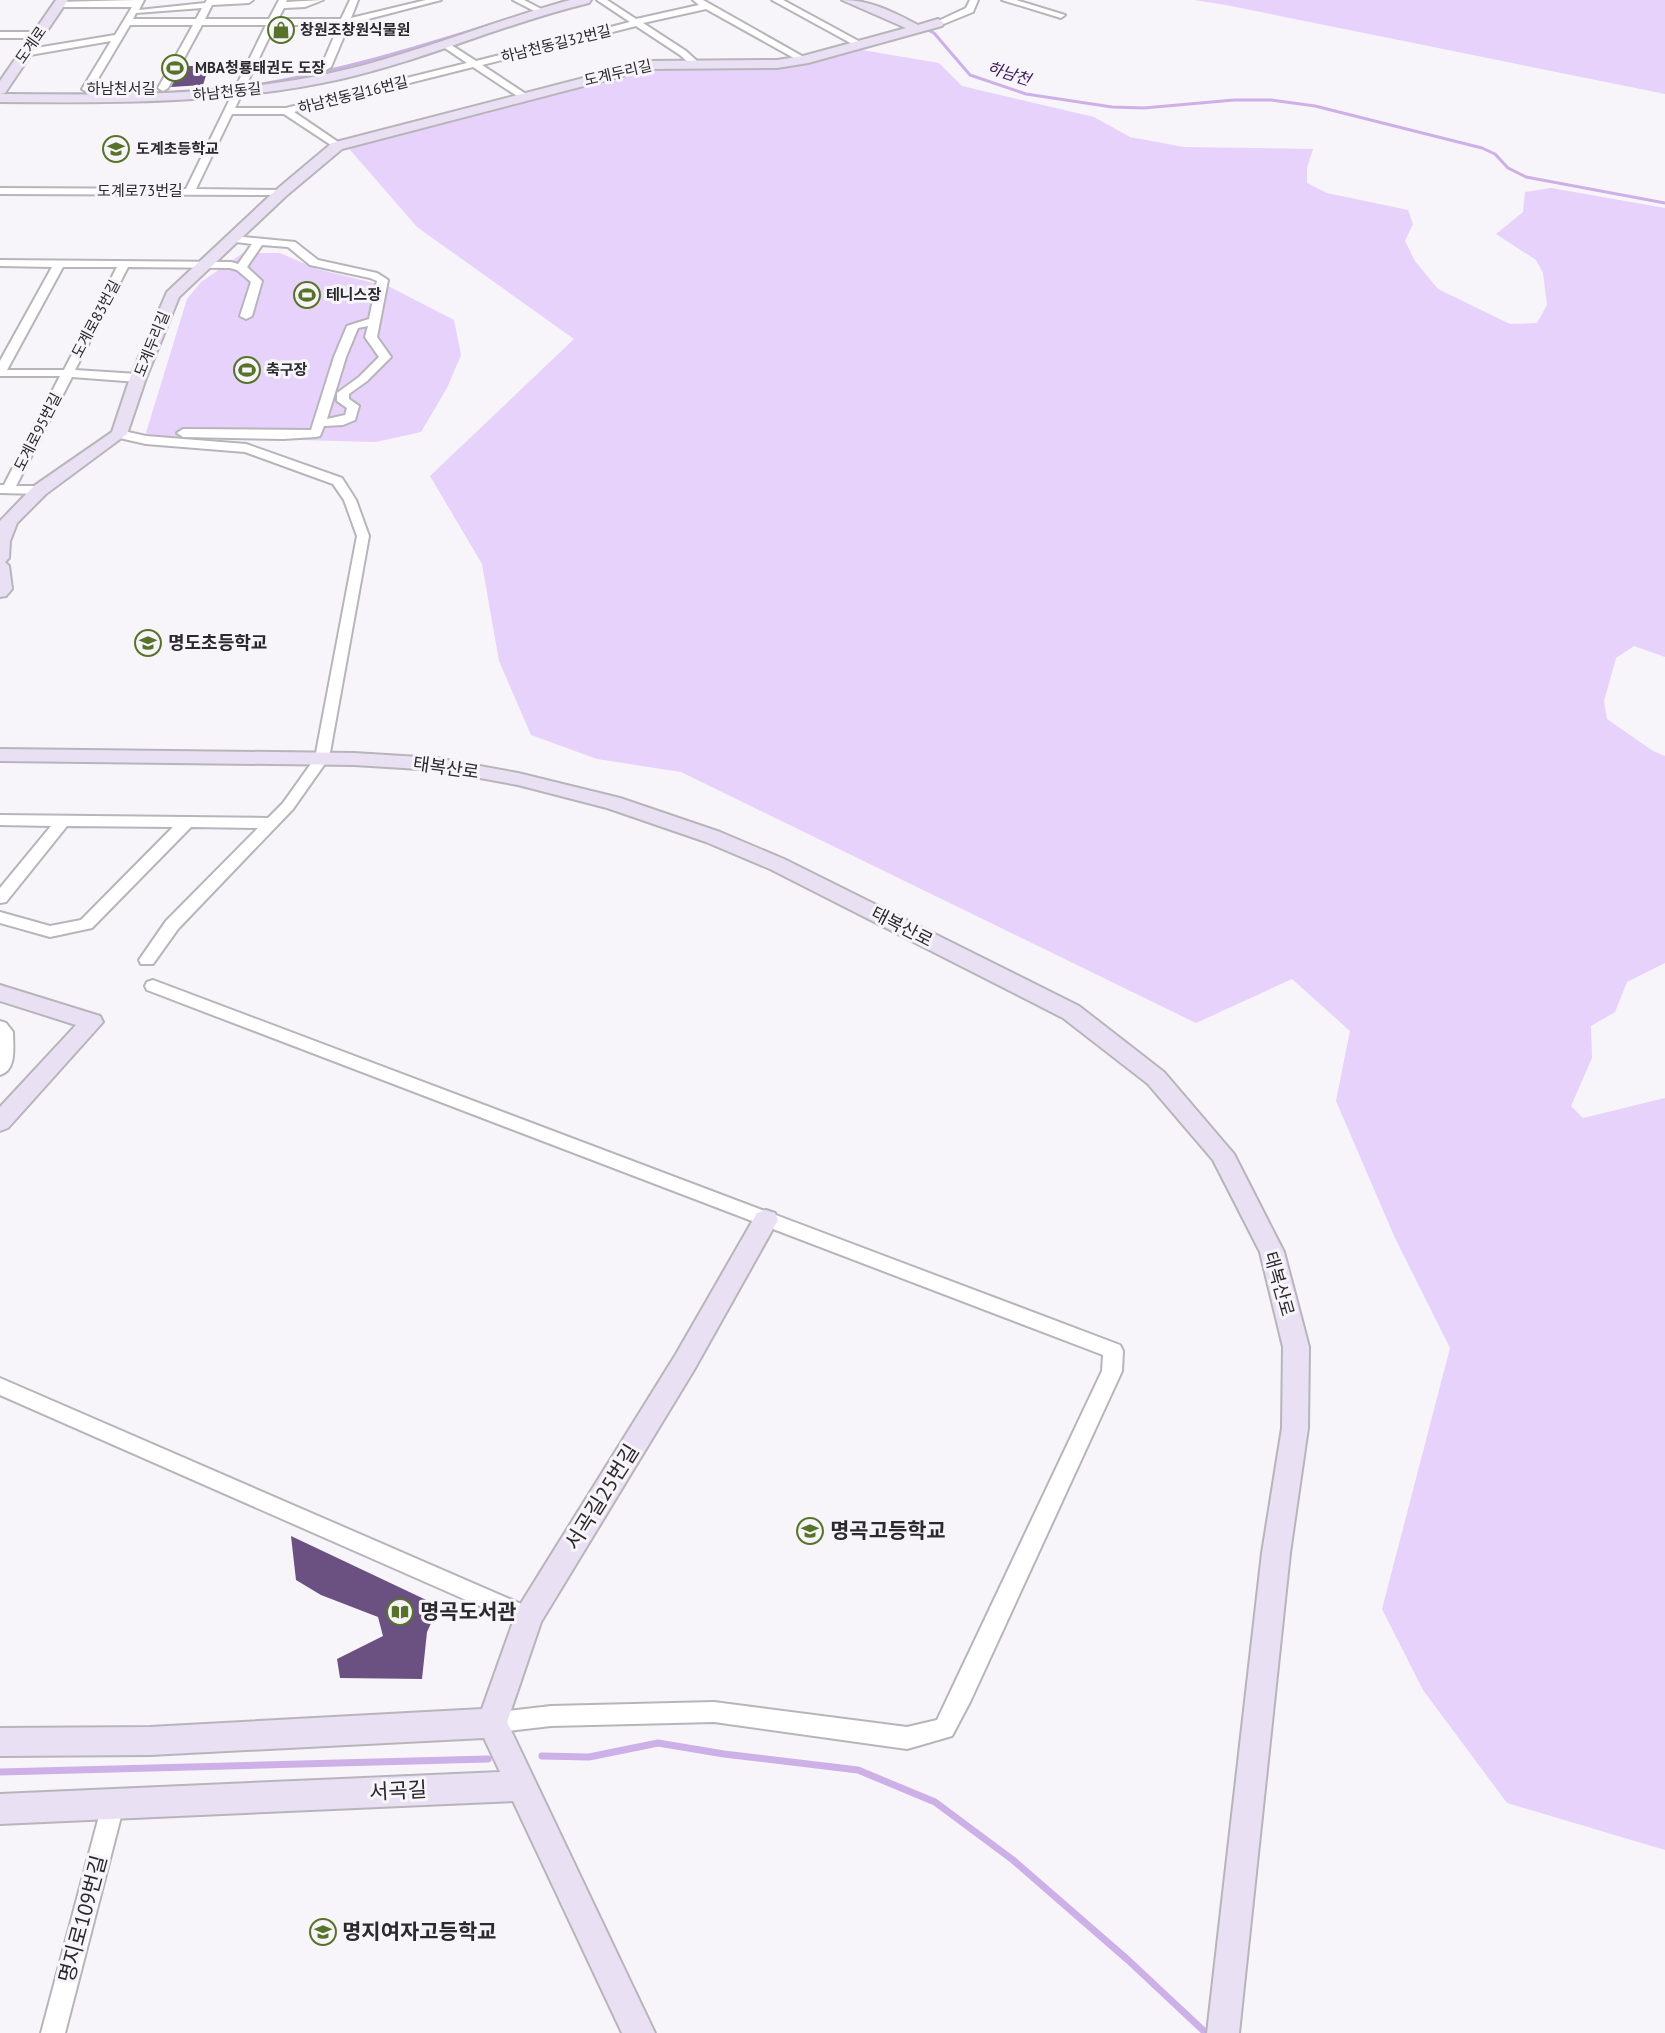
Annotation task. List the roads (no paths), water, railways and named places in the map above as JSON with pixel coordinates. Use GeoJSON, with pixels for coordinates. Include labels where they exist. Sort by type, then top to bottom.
{"type":"FeatureCollection","features":[{"type":"Feature","properties":{"kind":"street"},"geometry":{"type":"LineString","coordinates":[[61,2],[137,6],[156,12],[209,3],[249,0]]}},
{"type":"Feature","properties":{"kind":"street"},"geometry":{"type":"LineString","coordinates":[[190,191],[282,3],[305,4],[319,0]]}},
{"type":"Feature","properties":{"kind":"street"},"geometry":{"type":"LineString","coordinates":[[326,67],[354,0]]}},
{"type":"Feature","properties":{"kind":"street"},"geometry":{"type":"LineString","coordinates":[[127,22],[345,22],[437,0]]}},
{"type":"Feature","properties":{"kind":"street"},"geometry":{"type":"LineString","coordinates":[[517,0],[537,9]]}},
{"type":"Feature","properties":{"kind":"street","name":"하남천서길"},"geometry":{"type":"LineString","coordinates":[[0,91],[87,89],[142,94],[163,88],[241,87],[412,45],[537,9],[553,0]]}},
{"type":"Feature","properties":{"kind":"street","name":"하남천동길"},"geometry":{"type":"LineString","coordinates":[[0,91],[142,94],[241,87],[340,75],[445,44],[537,9],[585,0]]}},
{"type":"Feature","properties":{"kind":"street"},"geometry":{"type":"LineString","coordinates":[[602,0],[694,63]]}},
{"type":"Feature","properties":{"kind":"street"},"geometry":{"type":"LineString","coordinates":[[698,0],[804,60]]}},
{"type":"Feature","properties":{"kind":"street"},"geometry":{"type":"LineString","coordinates":[[776,0],[859,45]]}},
{"type":"Feature","properties":{"kind":"street"},"geometry":{"type":"LineString","coordinates":[[848,0],[921,21],[970,10],[975,0]]}},
{"type":"Feature","properties":{"kind":"street"},"geometry":{"type":"LineString","coordinates":[[884,0],[921,21]]}},
{"type":"Feature","properties":{"kind":"street"},"geometry":{"type":"LineString","coordinates":[[1006,0],[1061,15]]}},
{"type":"Feature","properties":{"kind":"street","name":"도계로"},"geometry":{"type":"LineString","coordinates":[[0,91],[36,35],[61,2]]}},
{"type":"Feature","properties":{"kind":"street"},"geometry":{"type":"LineString","coordinates":[[163,88],[209,3]]}},
{"type":"Feature","properties":{"kind":"street"},"geometry":{"type":"LineString","coordinates":[[87,89],[137,6]]}},
{"type":"Feature","properties":{"kind":"street","name":"하남천동길32번길"},"geometry":{"type":"LineString","coordinates":[[474,64],[707,6]]}},
{"type":"Feature","properties":{"kind":"street","name":"도계두리길"},"geometry":{"type":"LineString","coordinates":[[119,434],[138,378],[172,295],[281,193],[337,146],[649,64],[777,64],[804,60],[859,45],[921,21]]}},
{"type":"Feature","properties":{"kind":"street"},"geometry":{"type":"LineString","coordinates":[[0,35],[36,35]]}},
{"type":"Feature","properties":{"kind":"street"},"geometry":{"type":"LineString","coordinates":[[24,53],[118,37]]}},
{"type":"Feature","properties":{"kind":"street","name":"하남천동길32번길"},"geometry":{"type":"LineString","coordinates":[[445,44],[523,96]]}},
{"type":"Feature","properties":{"kind":"street","name":"하남천동길16번길"},"geometry":{"type":"LineString","coordinates":[[230,111],[286,111],[474,64]]}},
{"type":"Feature","properties":{"kind":"street"},"geometry":{"type":"LineString","coordinates":[[286,111],[337,146]]}},
{"type":"Feature","properties":{"kind":"street","name":"도계로73번길"},"geometry":{"type":"LineString","coordinates":[[0,191],[281,193]]}},
{"type":"Feature","properties":{"kind":"street"},"geometry":{"type":"LineString","coordinates":[[232,239],[291,244],[314,263],[373,275],[383,280],[371,337],[385,357],[363,379],[343,393],[344,401],[353,406],[351,417],[343,421],[318,423]]}},
{"type":"Feature","properties":{"kind":"street"},"geometry":{"type":"LineString","coordinates":[[246,316],[257,281],[241,268],[260,240]]}},
{"type":"Feature","properties":{"kind":"street","name":"도계로83번길"},"geometry":{"type":"LineString","coordinates":[[0,263],[231,265],[241,268]]}},
{"type":"Feature","properties":{"kind":"street"},"geometry":{"type":"LineString","coordinates":[[0,372],[59,264]]}},
{"type":"Feature","properties":{"kind":"street","name":"도계로83번길"},"geometry":{"type":"LineString","coordinates":[[67,374],[124,264]]}},
{"type":"Feature","properties":{"kind":"street"},"geometry":{"type":"LineString","coordinates":[[0,558],[2,541],[9,521],[40,490],[119,434],[283,435],[316,432],[353,326],[374,321]]}},
{"type":"Feature","properties":{"kind":"street","name":"도계로95번길"},"geometry":{"type":"LineString","coordinates":[[0,372],[138,378]]}},
{"type":"Feature","properties":{"kind":"street","name":"도계로95번길"},"geometry":{"type":"LineString","coordinates":[[4,489],[67,374]]}},
{"type":"Feature","properties":{"kind":"street"},"geometry":{"type":"LineString","coordinates":[[119,434],[146,440],[246,448],[338,481],[350,500],[363,536],[322,758],[288,806],[172,925],[147,960]]}},
{"type":"Feature","properties":{"kind":"street"},"geometry":{"type":"LineString","coordinates":[[4,489],[40,490]]}},
{"type":"Feature","properties":{"kind":"street"},"geometry":{"type":"LineString","coordinates":[[0,566],[3,589],[0,592]]}},
{"type":"Feature","properties":{"kind":"street","name":"태복산로"},"geometry":{"type":"LineString","coordinates":[[0,755],[322,758],[436,764],[518,778],[613,803],[713,837],[777,864],[1071,1012],[1155,1078],[1222,1154],[1272,1252],[1296,1347],[1295,1428],[1276,1553],[1223,2033]]}},
{"type":"Feature","properties":{"kind":"street"},"geometry":{"type":"LineString","coordinates":[[0,820],[271,823]]}},
{"type":"Feature","properties":{"kind":"street"},"geometry":{"type":"LineString","coordinates":[[0,898],[63,821]]}},
{"type":"Feature","properties":{"kind":"street"},"geometry":{"type":"LineString","coordinates":[[0,916],[50,932],[86,924],[187,822]]}},
{"type":"Feature","properties":{"kind":"street"},"geometry":{"type":"LineString","coordinates":[[0,1742],[150,1741],[492,1723],[551,1716],[714,1712],[908,1738],[944,1729],[962,1695],[1112,1371],[1113,1351],[153,986]]}},
{"type":"Feature","properties":{"kind":"street"},"geometry":{"type":"LineString","coordinates":[[0,993],[92,1022],[0,1122]]}},
{"type":"Feature","properties":{"kind":"street"},"geometry":{"type":"LineString","coordinates":[[0,1027],[5,1032],[4,1065],[0,1069]]}},
{"type":"Feature","properties":{"kind":"street","name":"서곡길25번길"},"geometry":{"type":"LineString","coordinates":[[492,1723],[528,1617],[685,1362],[766,1220]]}},
{"type":"Feature","properties":{"kind":"street"},"geometry":{"type":"LineString","coordinates":[[0,1386],[528,1617]]}},
{"type":"Feature","properties":{"kind":"street"},"geometry":{"type":"LineString","coordinates":[[492,1723],[639,2033]]}},
{"type":"Feature","properties":{"kind":"street","name":"서곡길"},"geometry":{"type":"LineString","coordinates":[[0,1809],[522,1786]]}},
{"type":"Feature","properties":{"kind":"street","name":"명지로109번길"},"geometry":{"type":"LineString","coordinates":[[53,2033],[113,1805]]}},
{"type":"Feature","properties":{"kind":"waterway","name":"하남천"},"geometry":{"type":"LineString","coordinates":[[228,89],[315,74],[400,52],[568,0]]}},
{"type":"Feature","properties":{"kind":"waterway","name":"하남천"},"geometry":{"type":"LineString","coordinates":[[856,0],[869,4]]}},
{"type":"Feature","properties":{"kind":"waterway"},"geometry":{"type":"LineString","coordinates":[[894,14],[934,33],[970,75],[1026,94],[1112,107],[1144,108],[1234,100],[1271,100],[1315,106],[1482,148],[1495,154],[1508,168],[1526,177],[1665,203]]}},
{"type":"Feature","properties":{"kind":"waterway"},"geometry":{"type":"LineString","coordinates":[[542,1756],[589,1757],[658,1743],[724,1754],[858,1770],[935,1802],[1013,1860],[1128,1960],[1206,2033]]}},
{"type":"Feature","properties":{"kind":"waterway"},"geometry":{"type":"LineString","coordinates":[[0,1772],[488,1759]]}},
{"type":"Feature","properties":{"kind":"place","name":"창원조창원식물원"},"geometry":{"type":"Point","coordinates":[281,30]}},
{"type":"Feature","properties":{"kind":"place","name":"MBA청룡태권도 도장"},"geometry":{"type":"Point","coordinates":[175,68]}},
{"type":"Feature","properties":{"kind":"place","name":"도계초등학교"},"geometry":{"type":"Point","coordinates":[116,149]}},
{"type":"Feature","properties":{"kind":"place","name":"테니스장"},"geometry":{"type":"Point","coordinates":[307,295]}},
{"type":"Feature","properties":{"kind":"place","name":"축구장"},"geometry":{"type":"Point","coordinates":[247,370]}},
{"type":"Feature","properties":{"kind":"place","name":"명도초등학교"},"geometry":{"type":"Point","coordinates":[148,643]}},
{"type":"Feature","properties":{"kind":"place","name":"명곡고등학교"},"geometry":{"type":"Point","coordinates":[810,1531]}},
{"type":"Feature","properties":{"kind":"place","name":"명곡도서관"},"geometry":{"type":"Point","coordinates":[400,1612]}},
{"type":"Feature","properties":{"kind":"place","name":"명지여자고등학교"},"geometry":{"type":"Point","coordinates":[323,1932]}}]}
